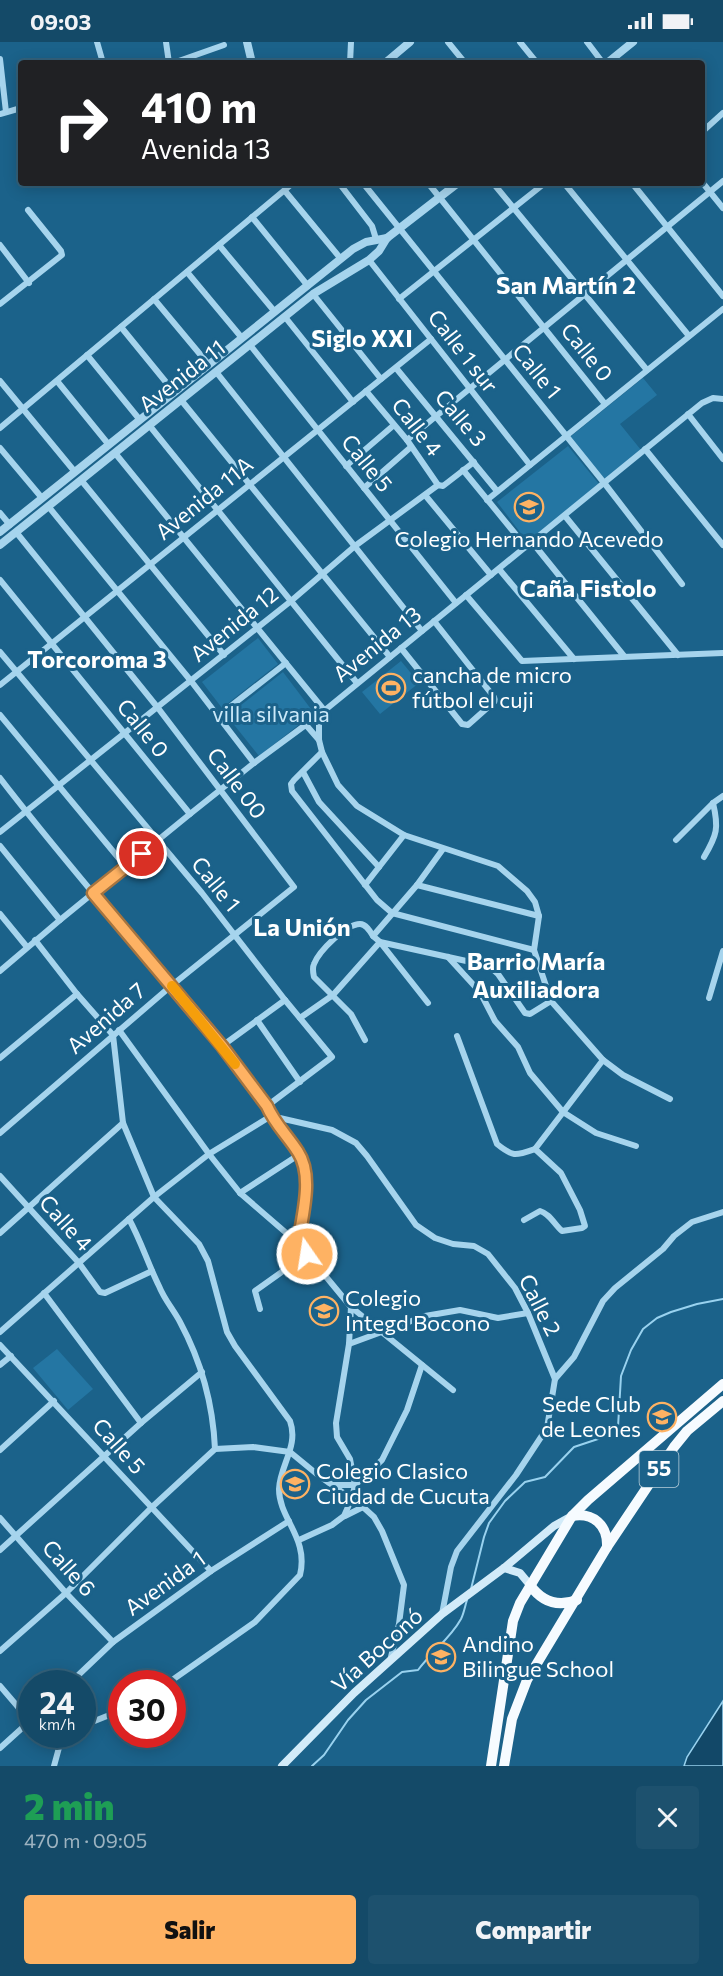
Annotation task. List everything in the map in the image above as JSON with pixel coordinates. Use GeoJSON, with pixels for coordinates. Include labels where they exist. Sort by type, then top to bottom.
{"type":"FeatureCollection","features":[{"type":"Feature","properties":{"kind":"highway","name":"55"},"geometry":{"type":"LineString","coordinates":[[491,1766],[513,1621],[530,1585],[572,1516],[594,1494],[723,1384]]}},
{"type":"Feature","properties":{"kind":"highway","name":"55"},"geometry":{"type":"LineString","coordinates":[[504,1766],[512,1719],[523,1686],[607,1547],[674,1447],[687,1431],[723,1401]]}},
{"type":"Feature","properties":{"kind":"highway"},"geometry":{"type":"LineString","coordinates":[[572,1516],[586,1515],[598,1521],[606,1533],[607,1547]]}},
{"type":"Feature","properties":{"kind":"highway"},"geometry":{"type":"LineString","coordinates":[[530,1585],[540,1597],[554,1603],[562,1604],[577,1600]]}},
{"type":"Feature","properties":{"kind":"main road","name":"Vía Boconó"},"geometry":{"type":"LineString","coordinates":[[282,1766],[354,1693],[442,1614],[504,1568],[554,1526],[572,1516]]}},
{"type":"Feature","properties":{"kind":"main road"},"geometry":{"type":"LineString","coordinates":[[504,1568],[520,1573],[530,1585]]}},
{"type":"Feature","properties":{"kind":"street"},"geometry":{"type":"LineString","coordinates":[[97,42],[102,60]]}},
{"type":"Feature","properties":{"kind":"street"},"geometry":{"type":"LineString","coordinates":[[166,42],[170,60]]}},
{"type":"Feature","properties":{"kind":"street"},"geometry":{"type":"LineString","coordinates":[[247,42],[251,60]]}},
{"type":"Feature","properties":{"kind":"street"},"geometry":{"type":"LineString","coordinates":[[350,60],[351,42]]}},
{"type":"Feature","properties":{"kind":"street"},"geometry":{"type":"LineString","coordinates":[[391,60],[410,42]]}},
{"type":"Feature","properties":{"kind":"street"},"geometry":{"type":"LineString","coordinates":[[448,42],[463,60]]}},
{"type":"Feature","properties":{"kind":"street"},"geometry":{"type":"LineString","coordinates":[[520,42],[535,60]]}},
{"type":"Feature","properties":{"kind":"street"},"geometry":{"type":"LineString","coordinates":[[587,42],[602,60]]}},
{"type":"Feature","properties":{"kind":"street"},"geometry":{"type":"LineString","coordinates":[[609,60],[633,42]]}},
{"type":"Feature","properties":{"kind":"street"},"geometry":{"type":"LineString","coordinates":[[180,60],[224,45]]}},
{"type":"Feature","properties":{"kind":"street"},"geometry":{"type":"LineString","coordinates":[[0,59],[3,113],[18,109]]}},
{"type":"Feature","properties":{"kind":"street"},"geometry":{"type":"LineString","coordinates":[[705,130],[722,116]]}},
{"type":"Feature","properties":{"kind":"street"},"geometry":{"type":"LineString","coordinates":[[406,440],[723,181]]}},
{"type":"Feature","properties":{"kind":"street"},"geometry":{"type":"LineString","coordinates":[[0,428],[290,186]]}},
{"type":"Feature","properties":{"kind":"street"},"geometry":{"type":"LineString","coordinates":[[341,186],[372,226],[376,239]]}},
{"type":"Feature","properties":{"kind":"street","name":"Calle 1"},"geometry":{"type":"LineString","coordinates":[[365,186],[605,484],[682,584]]}},
{"type":"Feature","properties":{"kind":"street","name":"Calle 0"},"geometry":{"type":"LineString","coordinates":[[430,186],[605,404]]}},
{"type":"Feature","properties":{"kind":"street","name":"Avenida 11"},"geometry":{"type":"LineString","coordinates":[[0,545],[313,294],[369,260],[379,251],[387,238],[454,186]]}},
{"type":"Feature","properties":{"kind":"street"},"geometry":{"type":"LineString","coordinates":[[496,186],[646,370]]}},
{"type":"Feature","properties":{"kind":"street"},"geometry":{"type":"LineString","coordinates":[[399,299],[541,186]]}},
{"type":"Feature","properties":{"kind":"street"},"geometry":{"type":"LineString","coordinates":[[566,186],[689,336]]}},
{"type":"Feature","properties":{"kind":"street"},"geometry":{"type":"LineString","coordinates":[[638,186],[668,228],[723,296]]}},
{"type":"Feature","properties":{"kind":"street"},"geometry":{"type":"LineString","coordinates":[[705,186],[723,207]]}},
{"type":"Feature","properties":{"kind":"street"},"geometry":{"type":"LineString","coordinates":[[285,191],[341,259]]}},
{"type":"Feature","properties":{"kind":"street"},"geometry":{"type":"LineString","coordinates":[[0,304],[62,255],[61,250],[28,210]]}},
{"type":"Feature","properties":{"kind":"street"},"geometry":{"type":"LineString","coordinates":[[252,218],[308,286]]}},
{"type":"Feature","properties":{"kind":"street","name":"Avenida 11"},"geometry":{"type":"LineString","coordinates":[[0,532],[353,249],[376,239],[387,238]]}},
{"type":"Feature","properties":{"kind":"street"},"geometry":{"type":"LineString","coordinates":[[0,245],[29,282]]}},
{"type":"Feature","properties":{"kind":"street"},"geometry":{"type":"LineString","coordinates":[[219,246],[275,312]]}},
{"type":"Feature","properties":{"kind":"street","name":"Calle 1 sur"},"geometry":{"type":"LineString","coordinates":[[369,260],[530,465]]}},
{"type":"Feature","properties":{"kind":"street"},"geometry":{"type":"LineString","coordinates":[[187,272],[242,338]]}},
{"type":"Feature","properties":{"kind":"street"},"geometry":{"type":"LineString","coordinates":[[313,294],[381,379]]}},
{"type":"Feature","properties":{"kind":"street"},"geometry":{"type":"LineString","coordinates":[[154,299],[209,365]]}},
{"type":"Feature","properties":{"kind":"street"},"geometry":{"type":"LineString","coordinates":[[487,500],[723,309]]}},
{"type":"Feature","properties":{"kind":"street"},"geometry":{"type":"LineString","coordinates":[[285,317],[353,402]]}},
{"type":"Feature","properties":{"kind":"street"},"geometry":{"type":"LineString","coordinates":[[121,327],[174,392]]}},
{"type":"Feature","properties":{"kind":"street","name":"Avenida 11A"},"geometry":{"type":"LineString","coordinates":[[0,685],[431,339]]}},
{"type":"Feature","properties":{"kind":"street","name":"Calle 5"},"geometry":{"type":"LineString","coordinates":[[250,345],[456,603]]}},
{"type":"Feature","properties":{"kind":"street"},"geometry":{"type":"LineString","coordinates":[[87,355],[140,420]]}},
{"type":"Feature","properties":{"kind":"street","name":"Calle 3"},"geometry":{"type":"LineString","coordinates":[[396,368],[497,491]]}},
{"type":"Feature","properties":{"kind":"street"},"geometry":{"type":"LineString","coordinates":[[217,373],[422,631]]}},
{"type":"Feature","properties":{"kind":"street"},"geometry":{"type":"LineString","coordinates":[[0,381],[75,472]]}},
{"type":"Feature","properties":{"kind":"street"},"geometry":{"type":"LineString","coordinates":[[57,381],[109,445]]}},
{"type":"Feature","properties":{"kind":"street","name":"Calle 4"},"geometry":{"type":"LineString","coordinates":[[366,391],[406,440],[438,485]]}},
{"type":"Feature","properties":{"kind":"street","name":"Avenida 13"},"geometry":{"type":"LineString","coordinates":[[0,971],[190,814],[254,763],[306,726],[688,414],[713,398],[723,399]]}},
{"type":"Feature","properties":{"kind":"street"},"geometry":{"type":"LineString","coordinates":[[181,400],[390,657]]}},
{"type":"Feature","properties":{"kind":"street"},"geometry":{"type":"LineString","coordinates":[[688,414],[723,459]]}},
{"type":"Feature","properties":{"kind":"street"},"geometry":{"type":"LineString","coordinates":[[149,425],[357,683]]}},
{"type":"Feature","properties":{"kind":"street"},"geometry":{"type":"LineString","coordinates":[[346,466],[394,425]]}},
{"type":"Feature","properties":{"kind":"street"},"geometry":{"type":"LineString","coordinates":[[364,488],[411,447]]}},
{"type":"Feature","properties":{"kind":"street"},"geometry":{"type":"LineString","coordinates":[[0,448],[42,498]]}},
{"type":"Feature","properties":{"kind":"street"},"geometry":{"type":"LineString","coordinates":[[645,449],[723,545]]}},
{"type":"Feature","properties":{"kind":"street"},"geometry":{"type":"LineString","coordinates":[[115,453],[286,663],[322,712],[319,740],[322,752],[338,785],[357,806],[404,835],[498,866],[527,891],[535,902],[539,916],[534,950],[551,1001],[603,1060],[623,1075],[670,1099]]}},
{"type":"Feature","properties":{"kind":"street","name":"Avenida 12"},"geometry":{"type":"LineString","coordinates":[[0,832],[224,655],[389,519],[438,485],[443,486],[474,462]]}},
{"type":"Feature","properties":{"kind":"street","name":"Calle 3"},"geometry":{"type":"LineString","coordinates":[[463,470],[526,548]]}},
{"type":"Feature","properties":{"kind":"street"},"geometry":{"type":"LineString","coordinates":[[81,480],[224,655]]}},
{"type":"Feature","properties":{"kind":"street","name":"Calle 4"},"geometry":{"type":"LineString","coordinates":[[425,495],[491,575]]}},
{"type":"Feature","properties":{"kind":"street"},"geometry":{"type":"LineString","coordinates":[[48,506],[191,681],[254,763]]}},
{"type":"Feature","properties":{"kind":"street"},"geometry":{"type":"LineString","coordinates":[[0,513],[9,525]]}},
{"type":"Feature","properties":{"kind":"street"},"geometry":{"type":"LineString","coordinates":[[565,516],[678,655]]}},
{"type":"Feature","properties":{"kind":"street","name":"Calle 00"},"geometry":{"type":"LineString","coordinates":[[16,532],[158,708],[294,887]]}},
{"type":"Feature","properties":{"kind":"street"},"geometry":{"type":"LineString","coordinates":[[532,542],[624,656]]}},
{"type":"Feature","properties":{"kind":"street"},"geometry":{"type":"LineString","coordinates":[[499,569],[574,659]]}},
{"type":"Feature","properties":{"kind":"street","name":"Calle 0"},"geometry":{"type":"LineString","coordinates":[[0,580],[190,814]]}},
{"type":"Feature","properties":{"kind":"street"},"geometry":{"type":"LineString","coordinates":[[466,595],[522,661],[723,653]]}},
{"type":"Feature","properties":{"kind":"street"},"geometry":{"type":"LineString","coordinates":[[401,648],[462,724],[468,725],[495,701],[494,697],[434,621]]}},
{"type":"Feature","properties":{"kind":"street","name":"Calle 1"},"geometry":{"type":"LineString","coordinates":[[0,652],[202,893],[285,1000],[332,1056],[300,1082]]}},
{"type":"Feature","properties":{"kind":"street"},"geometry":{"type":"LineString","coordinates":[[218,716],[286,663]]}},
{"type":"Feature","properties":{"kind":"street"},"geometry":{"type":"LineString","coordinates":[[0,715],[126,867]]}},
{"type":"Feature","properties":{"kind":"street"},"geometry":{"type":"LineString","coordinates":[[306,726],[319,740]]}},
{"type":"Feature","properties":{"kind":"street"},"geometry":{"type":"LineString","coordinates":[[322,752],[291,784],[292,791],[377,900],[392,913],[534,950]]}},
{"type":"Feature","properties":{"kind":"street"},"geometry":{"type":"LineString","coordinates":[[303,772],[319,802],[379,867]]}},
{"type":"Feature","properties":{"kind":"street"},"geometry":{"type":"LineString","coordinates":[[0,778],[222,1046],[300,1154],[308,1176],[298,1244]]}},
{"type":"Feature","properties":{"kind":"street"},"geometry":{"type":"LineString","coordinates":[[676,840],[712,803],[723,796]]}},
{"type":"Feature","properties":{"kind":"street"},"geometry":{"type":"LineString","coordinates":[[704,857],[716,837],[717,820],[712,803]]}},
{"type":"Feature","properties":{"kind":"street"},"geometry":{"type":"LineString","coordinates":[[365,885],[404,835]]}},
{"type":"Feature","properties":{"kind":"street"},"geometry":{"type":"LineString","coordinates":[[0,846],[60,920]]}},
{"type":"Feature","properties":{"kind":"street"},"geometry":{"type":"LineString","coordinates":[[374,936],[417,885],[443,849]]}},
{"type":"Feature","properties":{"kind":"street"},"geometry":{"type":"LineString","coordinates":[[417,885],[539,916]]}},
{"type":"Feature","properties":{"kind":"street","name":"Avenida 7"},"geometry":{"type":"LineString","coordinates":[[0,1134],[171,986],[294,887]]}},
{"type":"Feature","properties":{"kind":"street"},"geometry":{"type":"LineString","coordinates":[[0,914],[27,947]]}},
{"type":"Feature","properties":{"kind":"street"},"geometry":{"type":"LineString","coordinates":[[365,1040],[351,1014],[314,977],[312,971],[314,962],[345,930],[358,924],[365,926],[428,1003]]}},
{"type":"Feature","properties":{"kind":"street"},"geometry":{"type":"LineString","coordinates":[[35,940],[77,994],[113,1035],[123,1123],[154,1197],[186,1229],[203,1252],[208,1261],[227,1332],[290,1421],[294,1431],[279,1487],[289,1521],[299,1540],[302,1567],[297,1580],[255,1622],[186,1670]]}},
{"type":"Feature","properties":{"kind":"street"},"geometry":{"type":"LineString","coordinates":[[380,942],[489,966],[498,974],[525,1013],[530,1014],[551,1001]]}},
{"type":"Feature","properties":{"kind":"street"},"geometry":{"type":"LineString","coordinates":[[300,1018],[333,995],[380,942]]}},
{"type":"Feature","properties":{"kind":"street"},"geometry":{"type":"LineString","coordinates":[[709,998],[723,951]]}},
{"type":"Feature","properties":{"kind":"street"},"geometry":{"type":"LineString","coordinates":[[447,957],[480,992],[495,1021],[518,1047],[530,1072],[563,1112],[596,1133],[636,1146]]}},
{"type":"Feature","properties":{"kind":"street"},"geometry":{"type":"LineString","coordinates":[[716,976],[723,979]]}},
{"type":"Feature","properties":{"kind":"street"},"geometry":{"type":"LineString","coordinates":[[0,1058],[77,994]]}},
{"type":"Feature","properties":{"kind":"street"},"geometry":{"type":"LineString","coordinates":[[222,1046],[285,1000]]}},
{"type":"Feature","properties":{"kind":"street"},"geometry":{"type":"LineString","coordinates":[[256,1020],[300,1082],[267,1106]]}},
{"type":"Feature","properties":{"kind":"street"},"geometry":{"type":"LineString","coordinates":[[119,1030],[240,1193],[298,1244],[351,1307],[453,1390]]}},
{"type":"Feature","properties":{"kind":"street"},"geometry":{"type":"LineString","coordinates":[[457,1036],[497,1144],[509,1154],[521,1154],[535,1149],[603,1060]]}},
{"type":"Feature","properties":{"kind":"street"},"geometry":{"type":"LineString","coordinates":[[0,1332],[154,1197],[209,1154],[271,1116]]}},
{"type":"Feature","properties":{"kind":"street","name":"Calle 2"},"geometry":{"type":"LineString","coordinates":[[271,1116],[332,1130],[356,1143],[368,1156],[416,1225],[435,1238],[453,1244],[474,1246],[488,1254],[515,1288],[555,1378]]}},
{"type":"Feature","properties":{"kind":"street"},"geometry":{"type":"LineString","coordinates":[[0,1233],[123,1123]]}},
{"type":"Feature","properties":{"kind":"street"},"geometry":{"type":"LineString","coordinates":[[524,1220],[540,1211],[549,1215],[562,1231],[585,1226],[577,1202],[561,1173],[535,1149]]}},
{"type":"Feature","properties":{"kind":"street"},"geometry":{"type":"LineString","coordinates":[[240,1193],[300,1154]]}},
{"type":"Feature","properties":{"kind":"street","name":"Calle 4"},"geometry":{"type":"LineString","coordinates":[[0,1176],[79,1263],[100,1292],[105,1293],[152,1270]]}},
{"type":"Feature","properties":{"kind":"street"},"geometry":{"type":"LineString","coordinates":[[442,1614],[457,1551],[516,1474],[547,1428],[555,1378],[574,1357],[603,1301],[692,1221],[723,1212]]}},
{"type":"Feature","properties":{"kind":"street"},"geometry":{"type":"LineString","coordinates":[[129,1219],[159,1288],[180,1322],[202,1372],[214,1421],[214,1449]]}},
{"type":"Feature","properties":{"kind":"street"},"geometry":{"type":"LineString","coordinates":[[260,1309],[255,1291],[307,1254]]}},
{"type":"Feature","properties":{"kind":"street"},"geometry":{"type":"LineString","coordinates":[[44,1293],[141,1423]]}},
{"type":"Feature","properties":{"kind":"street"},"geometry":{"type":"LineString","coordinates":[[344,1516],[355,1485],[350,1459],[337,1437],[336,1423],[349,1344],[351,1307]]}},
{"type":"Feature","properties":{"kind":"street"},"geometry":{"type":"LineString","coordinates":[[349,1344],[425,1316],[460,1310],[498,1318],[528,1313]]}},
{"type":"Feature","properties":{"kind":"street","name":"Calle 5"},"geometry":{"type":"LineString","coordinates":[[0,1345],[211,1571]]}},
{"type":"Feature","properties":{"kind":"street"},"geometry":{"type":"LineString","coordinates":[[0,1365],[11,1356]]}},
{"type":"Feature","properties":{"kind":"street"},"geometry":{"type":"LineString","coordinates":[[333,1485],[355,1485],[382,1460],[407,1410],[422,1365]]}},
{"type":"Feature","properties":{"kind":"street"},"geometry":{"type":"LineString","coordinates":[[0,1551],[141,1423],[202,1372]]}},
{"type":"Feature","properties":{"kind":"street"},"geometry":{"type":"LineString","coordinates":[[0,1450],[54,1401]]}},
{"type":"Feature","properties":{"kind":"street"},"geometry":{"type":"LineString","coordinates":[[0,1651],[66,1593],[214,1449],[253,1447],[290,1452],[374,1517],[404,1585],[399,1624],[390,1661]]}},
{"type":"Feature","properties":{"kind":"street"},"geometry":{"type":"LineString","coordinates":[[299,1540],[363,1507]]}},
{"type":"Feature","properties":{"kind":"street","name":"Calle 6"},"geometry":{"type":"LineString","coordinates":[[0,1518],[113,1642]]}},
{"type":"Feature","properties":{"kind":"street","name":"Avenida 1"},"geometry":{"type":"LineString","coordinates":[[84,1670],[113,1642],[211,1571],[289,1521]]}},
{"type":"Feature","properties":{"kind":"street"},"geometry":{"type":"LineString","coordinates":[[0,1686],[18,1706]]}},
{"type":"Feature","properties":{"kind":"street"},"geometry":{"type":"LineString","coordinates":[[0,1748],[18,1732]]}},
{"type":"Feature","properties":{"kind":"street"},"geometry":{"type":"LineString","coordinates":[[54,1766],[59,1748]]}},
{"type":"Feature","properties":{"kind":"green space"},"geometry":{"type":"Polygon","coordinates":[[[643,378],[657,395],[620,424],[641,450],[605,479],[570,437],[643,378]]]}},
{"type":"Feature","properties":{"kind":"green space"},"geometry":{"type":"Polygon","coordinates":[[[568,446],[599,484],[529,544],[497,502],[568,446]]]}},
{"type":"Feature","properties":{"kind":"green space"},"geometry":{"type":"Polygon","coordinates":[[[258,638],[278,664],[222,708],[202,682],[258,638]]]}},
{"type":"Feature","properties":{"kind":"green space","name":"cancha de micro fútbol el cuji"},"geometry":{"type":"Polygon","coordinates":[[[401,661],[419,683],[380,714],[362,692],[401,661]]]}},
{"type":"Feature","properties":{"kind":"green space","name":"villa silvania"},"geometry":{"type":"Polygon","coordinates":[[[283,672],[314,713],[259,756],[227,716],[283,672]]]}},
{"type":"Feature","properties":{"kind":"green space"},"geometry":{"type":"Polygon","coordinates":[[[57,1349],[93,1389],[68,1410],[33,1368],[57,1349]]]}},
{"type":"Feature","properties":{"kind":"shaded area"},"geometry":{"type":"Polygon","coordinates":[[[723,1701],[723,1766],[684,1766],[687,1757],[723,1701]]]}},
{"type":"Feature","properties":{"kind":"waterway"},"geometry":{"type":"LineString","coordinates":[[471,1589],[489,1523],[505,1501],[525,1482],[545,1477],[574,1447],[607,1436],[618,1427],[621,1376],[631,1350],[643,1329],[657,1318],[671,1312],[723,1299]]}},
{"type":"Feature","properties":{"kind":"waterway"},"geometry":{"type":"LineString","coordinates":[[312,1766],[324,1755],[348,1720],[366,1700],[402,1672],[418,1670],[457,1626],[467,1600]]}},
{"type":"Feature","properties":{"kind":"slow traffic"},"geometry":{"type":"LineString","coordinates":[[172,986],[235,1064]]}},
{"type":"Feature","properties":{"kind":"place","name":"Colegio Hernando Acevedo"},"geometry":{"type":"Point","coordinates":[529,507]}},
{"type":"Feature","properties":{"kind":"place","name":"cancha de micro fútbol el cuji"},"geometry":{"type":"Point","coordinates":[391,688]}},
{"type":"Feature","properties":{"kind":"place","name":"Colegio Integd Bocono"},"geometry":{"type":"Point","coordinates":[324,1311]}},
{"type":"Feature","properties":{"kind":"place","name":"Sede Club de Leones"},"geometry":{"type":"Point","coordinates":[662,1417]}},
{"type":"Feature","properties":{"kind":"place","name":"Colegio Clasico Ciudad de Cucuta"},"geometry":{"type":"Point","coordinates":[295,1484]}},
{"type":"Feature","properties":{"kind":"place","name":"Andino Bilingue School"},"geometry":{"type":"Point","coordinates":[441,1657]}},
{"type":"Feature","properties":{"kind":"district","name":"San Martín 2"},"geometry":{"type":"Point","coordinates":[566,286]}},
{"type":"Feature","properties":{"kind":"district","name":"Siglo XXI"},"geometry":{"type":"Point","coordinates":[362,339]}},
{"type":"Feature","properties":{"kind":"district","name":"Caña Fistolo"},"geometry":{"type":"Point","coordinates":[588,589]}},
{"type":"Feature","properties":{"kind":"district","name":"Torcoroma 3"},"geometry":{"type":"Point","coordinates":[97,660]}},
{"type":"Feature","properties":{"kind":"district","name":"La Unión"},"geometry":{"type":"Point","coordinates":[302,928]}},
{"type":"Feature","properties":{"kind":"district","name":"Barrio María Auxiliadora"},"geometry":{"type":"Point","coordinates":[536,976]}},
{"type":"Feature","properties":{"kind":"route"},"geometry":{"type":"LineString","coordinates":[[142,854],[93,893],[222,1046],[300,1154],[308,1176],[298,1244],[307,1254]]}}]}
